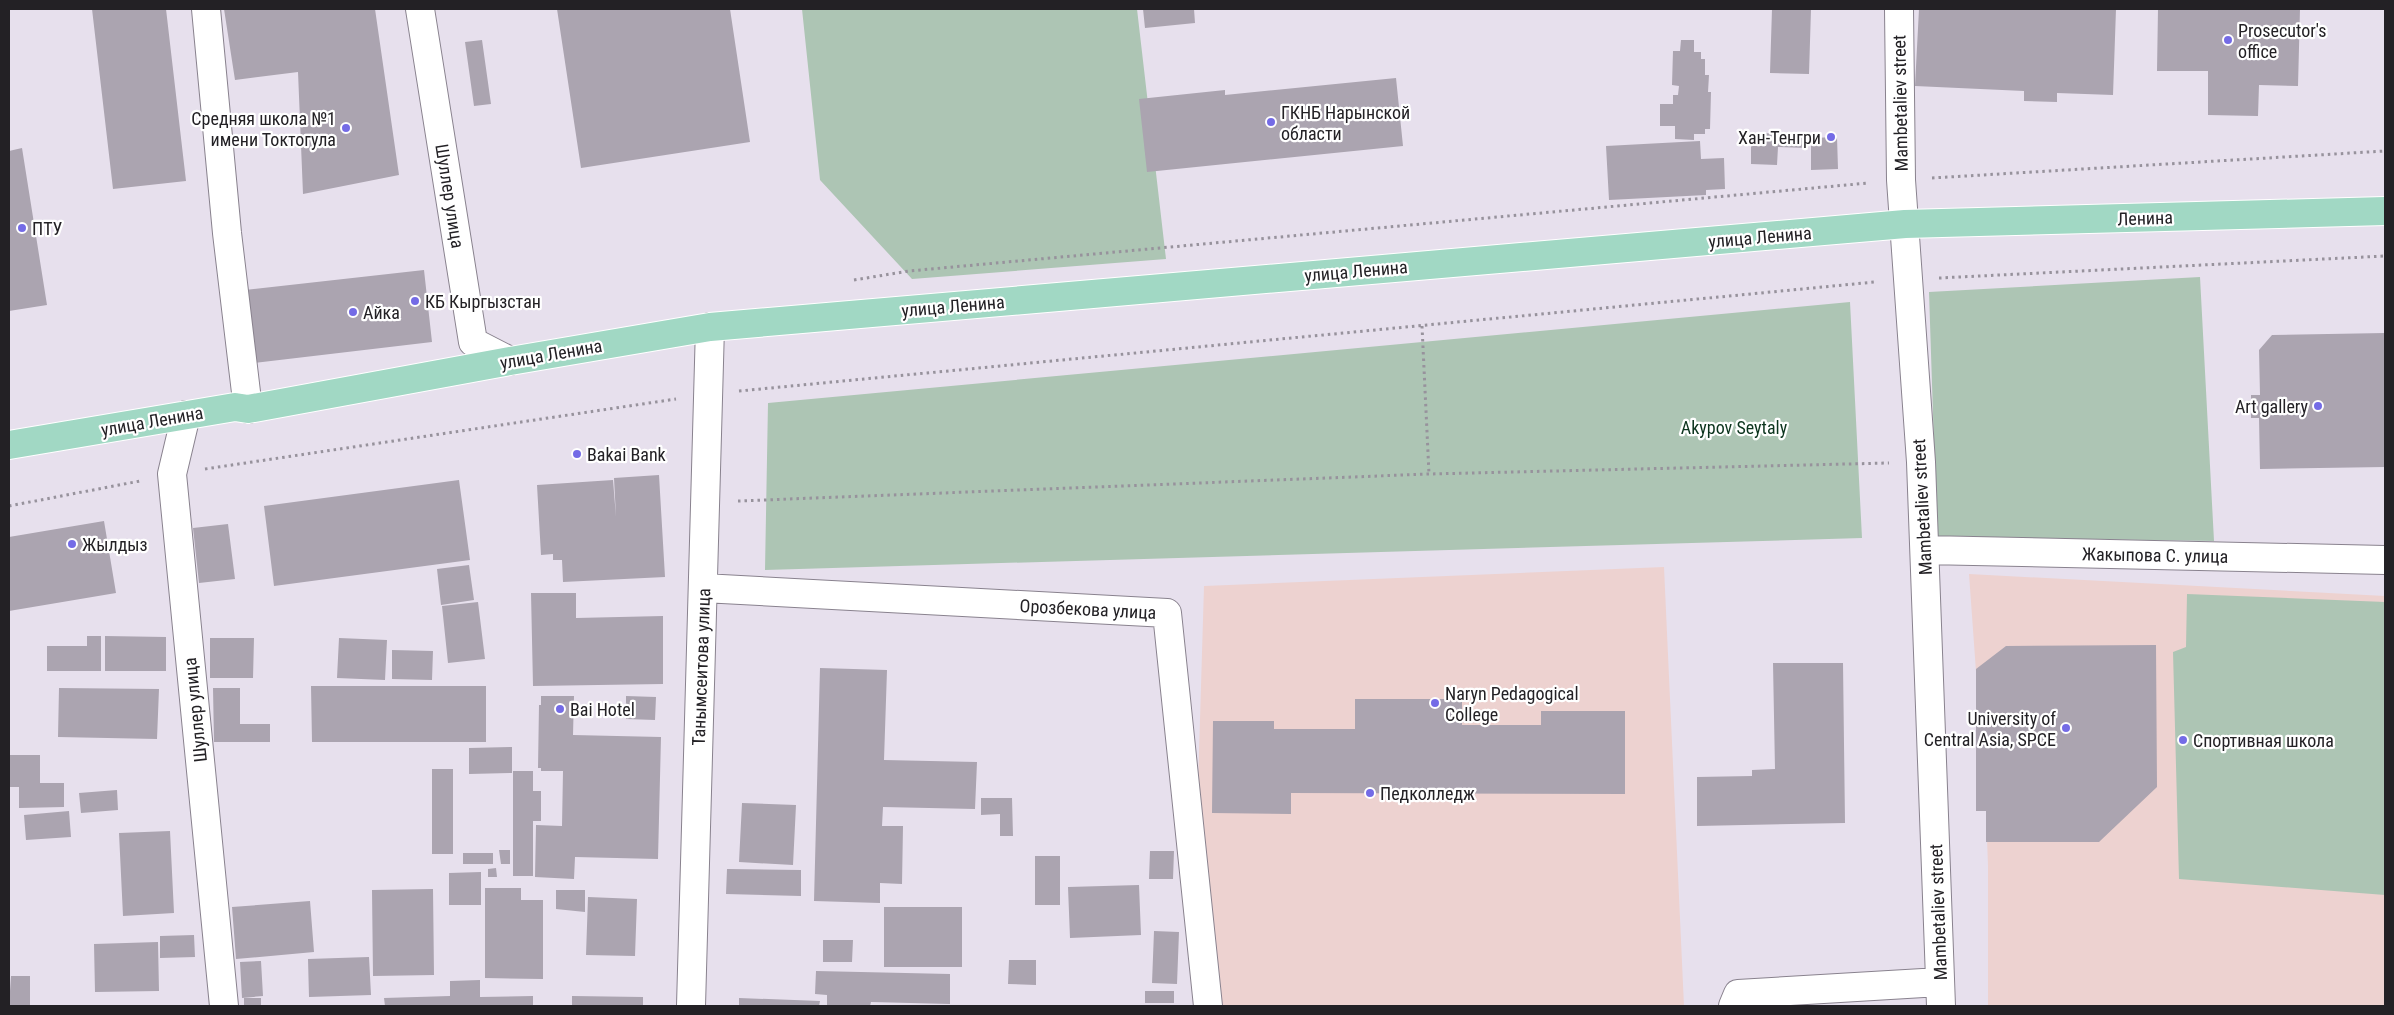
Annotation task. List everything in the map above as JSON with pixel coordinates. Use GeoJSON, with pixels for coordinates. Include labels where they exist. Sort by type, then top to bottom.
{"type":"FeatureCollection","features":[{"type":"Feature","properties":{"kind":"main road","name":"Ленина"},"geometry":{"type":"LineString","coordinates":[[1905,224],[2385,211]]}},
{"type":"Feature","properties":{"kind":"main road","name":"улица Ленина"},"geometry":{"type":"LineString","coordinates":[[9,445],[235,407],[248,409],[510,360],[710,327],[1905,224]]}},
{"type":"Feature","properties":{"kind":"street"},"geometry":{"type":"LineString","coordinates":[[206,9],[226,233],[248,409]]}},
{"type":"Feature","properties":{"kind":"street","name":"Шуллер улица"},"geometry":{"type":"LineString","coordinates":[[420,9],[473,342],[510,360]]}},
{"type":"Feature","properties":{"kind":"street","name":"Mambetaliev street"},"geometry":{"type":"LineString","coordinates":[[1899,9],[1901,180],[1920,462],[1940,994]]}},
{"type":"Feature","properties":{"kind":"street","name":"Танымсеитова улица"},"geometry":{"type":"LineString","coordinates":[[691,1006],[710,327]]}},
{"type":"Feature","properties":{"kind":"street","name":"Шуллер улица"},"geometry":{"type":"LineString","coordinates":[[186,415],[172,474],[224,1006]]}},
{"type":"Feature","properties":{"kind":"street","name":"Жакыпова С. улица"},"geometry":{"type":"LineString","coordinates":[[1924,550],[2385,560]]}},
{"type":"Feature","properties":{"kind":"street","name":"Орозбекова улица"},"geometry":{"type":"LineString","coordinates":[[703,588],[1167,613],[1208,1006]]}},
{"type":"Feature","properties":{"kind":"street"},"geometry":{"type":"LineString","coordinates":[[1733,1006],[1738,994],[1940,994]]}},
{"type":"Feature","properties":{"kind":"path"},"geometry":{"type":"LineString","coordinates":[[1901,180],[2385,151]]}},
{"type":"Feature","properties":{"kind":"path"},"geometry":{"type":"LineString","coordinates":[[9,506],[172,474],[708,394],[1907,279],[2385,256]]}},
{"type":"Feature","properties":{"kind":"path"},"geometry":{"type":"LineString","coordinates":[[1422,326],[1429,474]]}},
{"type":"Feature","properties":{"kind":"path"},"geometry":{"type":"LineString","coordinates":[[705,502],[1429,474],[1920,462]]}},
{"type":"Feature","properties":{"kind":"shaded area","name":"Naryn Pedagogical College"},"geometry":{"type":"Polygon","coordinates":[[[1664,567],[1684,1006],[1221,1006],[1197,820],[1204,586],[1664,567]]]}},
{"type":"Feature","properties":{"kind":"shaded area","name":"Спортивная школа"},"geometry":{"type":"Polygon","coordinates":[[[1969,574],[2385,596],[2385,1006],[1988,1006],[1986,811],[1969,574]]]}},
{"type":"Feature","properties":{"kind":"green space"},"geometry":{"type":"Polygon","coordinates":[[[802,9],[1137,9],[1166,259],[912,279],[820,180],[802,9]]]}},
{"type":"Feature","properties":{"kind":"green space"},"geometry":{"type":"Polygon","coordinates":[[[2200,277],[2214,541],[1937,537],[1929,292],[2200,277]]]}},
{"type":"Feature","properties":{"kind":"green space","name":"Akypov Seytaly"},"geometry":{"type":"Polygon","coordinates":[[[1850,302],[1862,538],[765,570],[768,403],[1850,302]]]}},
{"type":"Feature","properties":{"kind":"green space"},"geometry":{"type":"Polygon","coordinates":[[[2187,594],[2385,602],[2385,895],[2179,879],[2173,652],[2186,647],[2187,594]]]}},
{"type":"Feature","properties":{"kind":"building"},"geometry":{"type":"Polygon","coordinates":[[[92,9],[166,9],[186,181],[113,189],[92,9]]]}},
{"type":"Feature","properties":{"kind":"building","name":"Средняя школа №1 имени Токтогула"},"geometry":{"type":"Polygon","coordinates":[[[224,9],[375,9],[399,175],[303,194],[298,72],[235,80],[224,9]]]}},
{"type":"Feature","properties":{"kind":"building"},"geometry":{"type":"Polygon","coordinates":[[[557,9],[730,9],[750,142],[581,168],[557,9]]]}},
{"type":"Feature","properties":{"kind":"building"},"geometry":{"type":"Polygon","coordinates":[[[1143,9],[1194,9],[1195,23],[1145,28],[1143,9]]]}},
{"type":"Feature","properties":{"kind":"building"},"geometry":{"type":"Polygon","coordinates":[[[1772,9],[1811,9],[1809,74],[1770,73],[1772,9]]]}},
{"type":"Feature","properties":{"kind":"building"},"geometry":{"type":"Polygon","coordinates":[[[1919,9],[2116,9],[2113,95],[2057,93],[2057,102],[2024,101],[2024,91],[1915,86],[1919,9]]]}},
{"type":"Feature","properties":{"kind":"building","name":"Prosecutor's office"},"geometry":{"type":"Polygon","coordinates":[[[2158,9],[2300,9],[2298,86],[2259,85],[2258,116],[2208,115],[2208,71],[2157,71],[2158,9]]]}},
{"type":"Feature","properties":{"kind":"building"},"geometry":{"type":"Polygon","coordinates":[[[482,40],[491,104],[474,106],[465,42],[482,40]]]}},
{"type":"Feature","properties":{"kind":"building"},"geometry":{"type":"Polygon","coordinates":[[[1681,40],[1694,40],[1694,52],[1701,52],[1701,59],[1705,59],[1705,75],[1709,75],[1708,92],[1711,92],[1710,129],[1705,129],[1705,134],[1694,134],[1694,140],[1675,139],[1675,126],[1660,126],[1660,104],[1673,104],[1673,95],[1678,95],[1679,86],[1672,85],[1673,51],[1680,51],[1681,40]]]}},
{"type":"Feature","properties":{"kind":"building","name":"ГКНБ Нарынской области"},"geometry":{"type":"Polygon","coordinates":[[[1396,78],[1403,146],[1147,172],[1139,99],[1225,90],[1225,95],[1396,78]]]}},
{"type":"Feature","properties":{"kind":"building"},"geometry":{"type":"Polygon","coordinates":[[[1751,133],[1808,134],[1808,148],[1778,147],[1777,165],[1751,164],[1751,133]]]}},
{"type":"Feature","properties":{"kind":"building"},"geometry":{"type":"Polygon","coordinates":[[[1837,137],[1838,169],[1811,170],[1811,138],[1837,137]]]}},
{"type":"Feature","properties":{"kind":"building"},"geometry":{"type":"Polygon","coordinates":[[[1700,141],[1701,159],[1724,158],[1725,189],[1706,190],[1706,195],[1609,200],[1606,146],[1700,141]]]}},
{"type":"Feature","properties":{"kind":"building","name":"ПТУ"},"geometry":{"type":"Polygon","coordinates":[[[22,148],[47,305],[9,311],[9,151],[22,148]]]}},
{"type":"Feature","properties":{"kind":"building"},"geometry":{"type":"Polygon","coordinates":[[[424,270],[432,342],[254,363],[245,290],[424,270]]]}},
{"type":"Feature","properties":{"kind":"building","name":"Art gallery"},"geometry":{"type":"Polygon","coordinates":[[[2385,333],[2385,467],[2260,469],[2259,418],[2251,418],[2251,395],[2260,395],[2259,350],[2272,335],[2385,333]]]}},
{"type":"Feature","properties":{"kind":"building"},"geometry":{"type":"Polygon","coordinates":[[[659,475],[665,577],[563,582],[562,560],[553,560],[553,554],[541,555],[537,485],[613,480],[616,517],[614,478],[659,475]]]}},
{"type":"Feature","properties":{"kind":"building"},"geometry":{"type":"Polygon","coordinates":[[[459,480],[470,560],[274,586],[264,506],[459,480]]]}},
{"type":"Feature","properties":{"kind":"building"},"geometry":{"type":"Polygon","coordinates":[[[104,521],[116,593],[9,611],[9,537],[104,521]]]}},
{"type":"Feature","properties":{"kind":"building"},"geometry":{"type":"Polygon","coordinates":[[[228,524],[235,579],[199,583],[193,528],[228,524]]]}},
{"type":"Feature","properties":{"kind":"building"},"geometry":{"type":"Polygon","coordinates":[[[469,565],[474,600],[441,605],[437,569],[469,565]]]}},
{"type":"Feature","properties":{"kind":"building"},"geometry":{"type":"Polygon","coordinates":[[[531,593],[576,593],[576,618],[663,616],[663,684],[533,686],[531,593]]]}},
{"type":"Feature","properties":{"kind":"building"},"geometry":{"type":"Polygon","coordinates":[[[478,602],[485,659],[448,663],[442,606],[478,602]]]}},
{"type":"Feature","properties":{"kind":"building"},"geometry":{"type":"Polygon","coordinates":[[[87,636],[101,636],[101,671],[47,671],[47,646],[87,646],[87,636]]]}},
{"type":"Feature","properties":{"kind":"building"},"geometry":{"type":"Polygon","coordinates":[[[105,636],[166,637],[166,671],[105,671],[105,636]]]}},
{"type":"Feature","properties":{"kind":"building"},"geometry":{"type":"Polygon","coordinates":[[[210,638],[254,638],[253,678],[210,678],[210,638]]]}},
{"type":"Feature","properties":{"kind":"building"},"geometry":{"type":"Polygon","coordinates":[[[339,638],[387,640],[385,680],[337,678],[339,638]]]}},
{"type":"Feature","properties":{"kind":"building","name":"University of Central Asia, SPCE"},"geometry":{"type":"Polygon","coordinates":[[[2156,645],[2157,787],[2099,842],[1986,842],[1986,811],[1976,811],[1976,669],[2006,646],[2156,645]]]}},
{"type":"Feature","properties":{"kind":"building"},"geometry":{"type":"Polygon","coordinates":[[[392,650],[433,651],[432,680],[392,679],[392,650]]]}},
{"type":"Feature","properties":{"kind":"building"},"geometry":{"type":"Polygon","coordinates":[[[1773,663],[1843,663],[1845,823],[1697,826],[1697,777],[1752,776],[1752,770],[1775,769],[1773,663]]]}},
{"type":"Feature","properties":{"kind":"building"},"geometry":{"type":"Polygon","coordinates":[[[820,668],[887,670],[884,760],[977,762],[975,809],[883,807],[882,826],[903,826],[902,884],[880,883],[880,903],[814,901],[820,668]]]}},
{"type":"Feature","properties":{"kind":"building"},"geometry":{"type":"Polygon","coordinates":[[[311,686],[486,686],[486,742],[312,742],[311,686]]]}},
{"type":"Feature","properties":{"kind":"building"},"geometry":{"type":"Polygon","coordinates":[[[59,688],[159,689],[157,739],[58,737],[59,688]]]}},
{"type":"Feature","properties":{"kind":"building"},"geometry":{"type":"Polygon","coordinates":[[[213,688],[240,688],[240,724],[270,724],[270,742],[214,742],[213,688]]]}},
{"type":"Feature","properties":{"kind":"building"},"geometry":{"type":"Polygon","coordinates":[[[541,696],[574,696],[573,735],[661,737],[658,859],[575,857],[574,879],[535,877],[536,825],[562,826],[563,771],[541,771],[541,768],[538,768],[539,705],[541,705],[541,696]]]}},
{"type":"Feature","properties":{"kind":"building"},"geometry":{"type":"Polygon","coordinates":[[[626,696],[656,697],[655,720],[626,719],[626,696]]]}},
{"type":"Feature","properties":{"kind":"building"},"geometry":{"type":"Polygon","coordinates":[[[1355,699],[1462,699],[1462,725],[1541,725],[1541,711],[1625,711],[1625,794],[1291,793],[1291,814],[1212,813],[1213,721],[1274,721],[1274,729],[1355,729],[1355,699]]]}},
{"type":"Feature","properties":{"kind":"building"},"geometry":{"type":"Polygon","coordinates":[[[512,747],[512,773],[469,774],[469,748],[512,747]]]}},
{"type":"Feature","properties":{"kind":"building"},"geometry":{"type":"Polygon","coordinates":[[[9,755],[40,755],[40,783],[64,783],[64,807],[19,808],[19,787],[9,787],[9,755]]]}},
{"type":"Feature","properties":{"kind":"building"},"geometry":{"type":"Polygon","coordinates":[[[432,769],[453,769],[453,854],[432,854],[432,769]]]}},
{"type":"Feature","properties":{"kind":"building"},"geometry":{"type":"Polygon","coordinates":[[[513,771],[533,771],[533,791],[541,791],[541,821],[533,821],[533,876],[513,876],[513,771]]]}},
{"type":"Feature","properties":{"kind":"building"},"geometry":{"type":"Polygon","coordinates":[[[117,790],[118,810],[81,813],[79,793],[117,790]]]}},
{"type":"Feature","properties":{"kind":"building"},"geometry":{"type":"Polygon","coordinates":[[[981,798],[1012,798],[1013,836],[1000,836],[1000,814],[981,815],[981,798]]]}},
{"type":"Feature","properties":{"kind":"building"},"geometry":{"type":"Polygon","coordinates":[[[742,803],[796,805],[793,865],[739,862],[742,803]]]}},
{"type":"Feature","properties":{"kind":"building"},"geometry":{"type":"Polygon","coordinates":[[[69,811],[71,837],[26,840],[24,815],[69,811]]]}},
{"type":"Feature","properties":{"kind":"building"},"geometry":{"type":"Polygon","coordinates":[[[170,831],[174,913],[123,916],[119,833],[170,831]]]}},
{"type":"Feature","properties":{"kind":"building"},"geometry":{"type":"Polygon","coordinates":[[[499,850],[510,850],[510,864],[501,864],[499,850]]]}},
{"type":"Feature","properties":{"kind":"building"},"geometry":{"type":"Polygon","coordinates":[[[1150,851],[1174,851],[1173,879],[1149,879],[1150,851]]]}},
{"type":"Feature","properties":{"kind":"building"},"geometry":{"type":"Polygon","coordinates":[[[463,853],[493,853],[493,864],[463,864],[463,853]]]}},
{"type":"Feature","properties":{"kind":"building"},"geometry":{"type":"Polygon","coordinates":[[[1035,856],[1060,856],[1060,905],[1035,905],[1035,856]]]}},
{"type":"Feature","properties":{"kind":"building"},"geometry":{"type":"Polygon","coordinates":[[[496,868],[497,877],[488,877],[488,869],[496,868]]]}},
{"type":"Feature","properties":{"kind":"building"},"geometry":{"type":"Polygon","coordinates":[[[727,869],[801,870],[801,896],[726,894],[727,869]]]}},
{"type":"Feature","properties":{"kind":"building"},"geometry":{"type":"Polygon","coordinates":[[[481,872],[481,905],[449,905],[449,873],[481,872]]]}},
{"type":"Feature","properties":{"kind":"building"},"geometry":{"type":"Polygon","coordinates":[[[1139,885],[1141,935],[1070,938],[1068,887],[1139,885]]]}},
{"type":"Feature","properties":{"kind":"building"},"geometry":{"type":"Polygon","coordinates":[[[485,888],[521,888],[521,900],[543,900],[543,979],[485,978],[485,888]]]}},
{"type":"Feature","properties":{"kind":"building"},"geometry":{"type":"Polygon","coordinates":[[[433,889],[434,975],[373,976],[372,890],[433,889]]]}},
{"type":"Feature","properties":{"kind":"building"},"geometry":{"type":"Polygon","coordinates":[[[556,890],[585,890],[585,912],[556,909],[556,890]]]}},
{"type":"Feature","properties":{"kind":"building"},"geometry":{"type":"Polygon","coordinates":[[[588,897],[637,899],[635,956],[586,955],[588,897]]]}},
{"type":"Feature","properties":{"kind":"building"},"geometry":{"type":"Polygon","coordinates":[[[310,901],[314,952],[236,959],[232,907],[310,901]]]}},
{"type":"Feature","properties":{"kind":"building"},"geometry":{"type":"Polygon","coordinates":[[[884,907],[962,907],[962,967],[884,967],[884,907]]]}},
{"type":"Feature","properties":{"kind":"building"},"geometry":{"type":"Polygon","coordinates":[[[1154,931],[1179,932],[1177,984],[1152,983],[1154,931]]]}},
{"type":"Feature","properties":{"kind":"building"},"geometry":{"type":"Polygon","coordinates":[[[194,935],[195,957],[160,958],[160,936],[194,935]]]}},
{"type":"Feature","properties":{"kind":"building"},"geometry":{"type":"Polygon","coordinates":[[[823,940],[853,940],[852,962],[823,962],[823,940]]]}},
{"type":"Feature","properties":{"kind":"building"},"geometry":{"type":"Polygon","coordinates":[[[158,942],[159,991],[95,992],[94,944],[158,942]]]}},
{"type":"Feature","properties":{"kind":"building"},"geometry":{"type":"Polygon","coordinates":[[[369,957],[371,995],[309,997],[308,959],[369,957]]]}},
{"type":"Feature","properties":{"kind":"building"},"geometry":{"type":"Polygon","coordinates":[[[1009,960],[1036,960],[1036,985],[1008,984],[1009,960]]]}},
{"type":"Feature","properties":{"kind":"building"},"geometry":{"type":"Polygon","coordinates":[[[261,961],[263,996],[242,998],[240,962],[261,961]]]}},
{"type":"Feature","properties":{"kind":"building"},"geometry":{"type":"Polygon","coordinates":[[[816,971],[950,974],[950,1004],[871,1002],[870,1006],[827,1006],[827,995],[815,994],[816,971]]]}},
{"type":"Feature","properties":{"kind":"building"},"geometry":{"type":"Polygon","coordinates":[[[11,976],[30,976],[30,1006],[9,1006],[11,976]]]}},
{"type":"Feature","properties":{"kind":"building"},"geometry":{"type":"Polygon","coordinates":[[[480,980],[480,997],[533,996],[533,1006],[385,1006],[384,998],[450,996],[450,981],[480,980]]]}},
{"type":"Feature","properties":{"kind":"building"},"geometry":{"type":"Polygon","coordinates":[[[1145,991],[1174,991],[1174,1003],[1145,1003],[1145,991]]]}},
{"type":"Feature","properties":{"kind":"building"},"geometry":{"type":"Polygon","coordinates":[[[572,996],[643,997],[643,1006],[572,1006],[572,996]]]}},
{"type":"Feature","properties":{"kind":"building"},"geometry":{"type":"Polygon","coordinates":[[[244,998],[261,998],[261,1006],[244,1006],[244,998]]]}},
{"type":"Feature","properties":{"kind":"building"},"geometry":{"type":"Polygon","coordinates":[[[739,998],[820,1001],[819,1006],[739,1006],[739,998]]]}},
{"type":"Feature","properties":{"kind":"place","name":"Prosecutor's office"},"geometry":{"type":"Point","coordinates":[2228,40]}},
{"type":"Feature","properties":{"kind":"place","name":"ГКНБ Нарынской области"},"geometry":{"type":"Point","coordinates":[1271,122]}},
{"type":"Feature","properties":{"kind":"place","name":"Средняя школа №1 имени Токтогула"},"geometry":{"type":"Point","coordinates":[346,128]}},
{"type":"Feature","properties":{"kind":"place","name":"Хан-Тенгри"},"geometry":{"type":"Point","coordinates":[1831,137]}},
{"type":"Feature","properties":{"kind":"place","name":"ПТУ"},"geometry":{"type":"Point","coordinates":[22,228]}},
{"type":"Feature","properties":{"kind":"place","name":"КБ Кыргызстан"},"geometry":{"type":"Point","coordinates":[415,301]}},
{"type":"Feature","properties":{"kind":"place","name":"Айка"},"geometry":{"type":"Point","coordinates":[353,312]}},
{"type":"Feature","properties":{"kind":"place","name":"Art gallery"},"geometry":{"type":"Point","coordinates":[2318,406]}},
{"type":"Feature","properties":{"kind":"place","name":"Bakai Bank"},"geometry":{"type":"Point","coordinates":[577,454]}},
{"type":"Feature","properties":{"kind":"place","name":"Жылдыз"},"geometry":{"type":"Point","coordinates":[72,544]}},
{"type":"Feature","properties":{"kind":"place","name":"Naryn Pedagogical College"},"geometry":{"type":"Point","coordinates":[1435,703]}},
{"type":"Feature","properties":{"kind":"place","name":"Bai Hotel"},"geometry":{"type":"Point","coordinates":[560,709]}},
{"type":"Feature","properties":{"kind":"place","name":"University of Central Asia, SPCE"},"geometry":{"type":"Point","coordinates":[2066,728]}},
{"type":"Feature","properties":{"kind":"place","name":"Спортивная школа"},"geometry":{"type":"Point","coordinates":[2183,740]}},
{"type":"Feature","properties":{"kind":"place","name":"Педколледж"},"geometry":{"type":"Point","coordinates":[1370,793]}}]}
